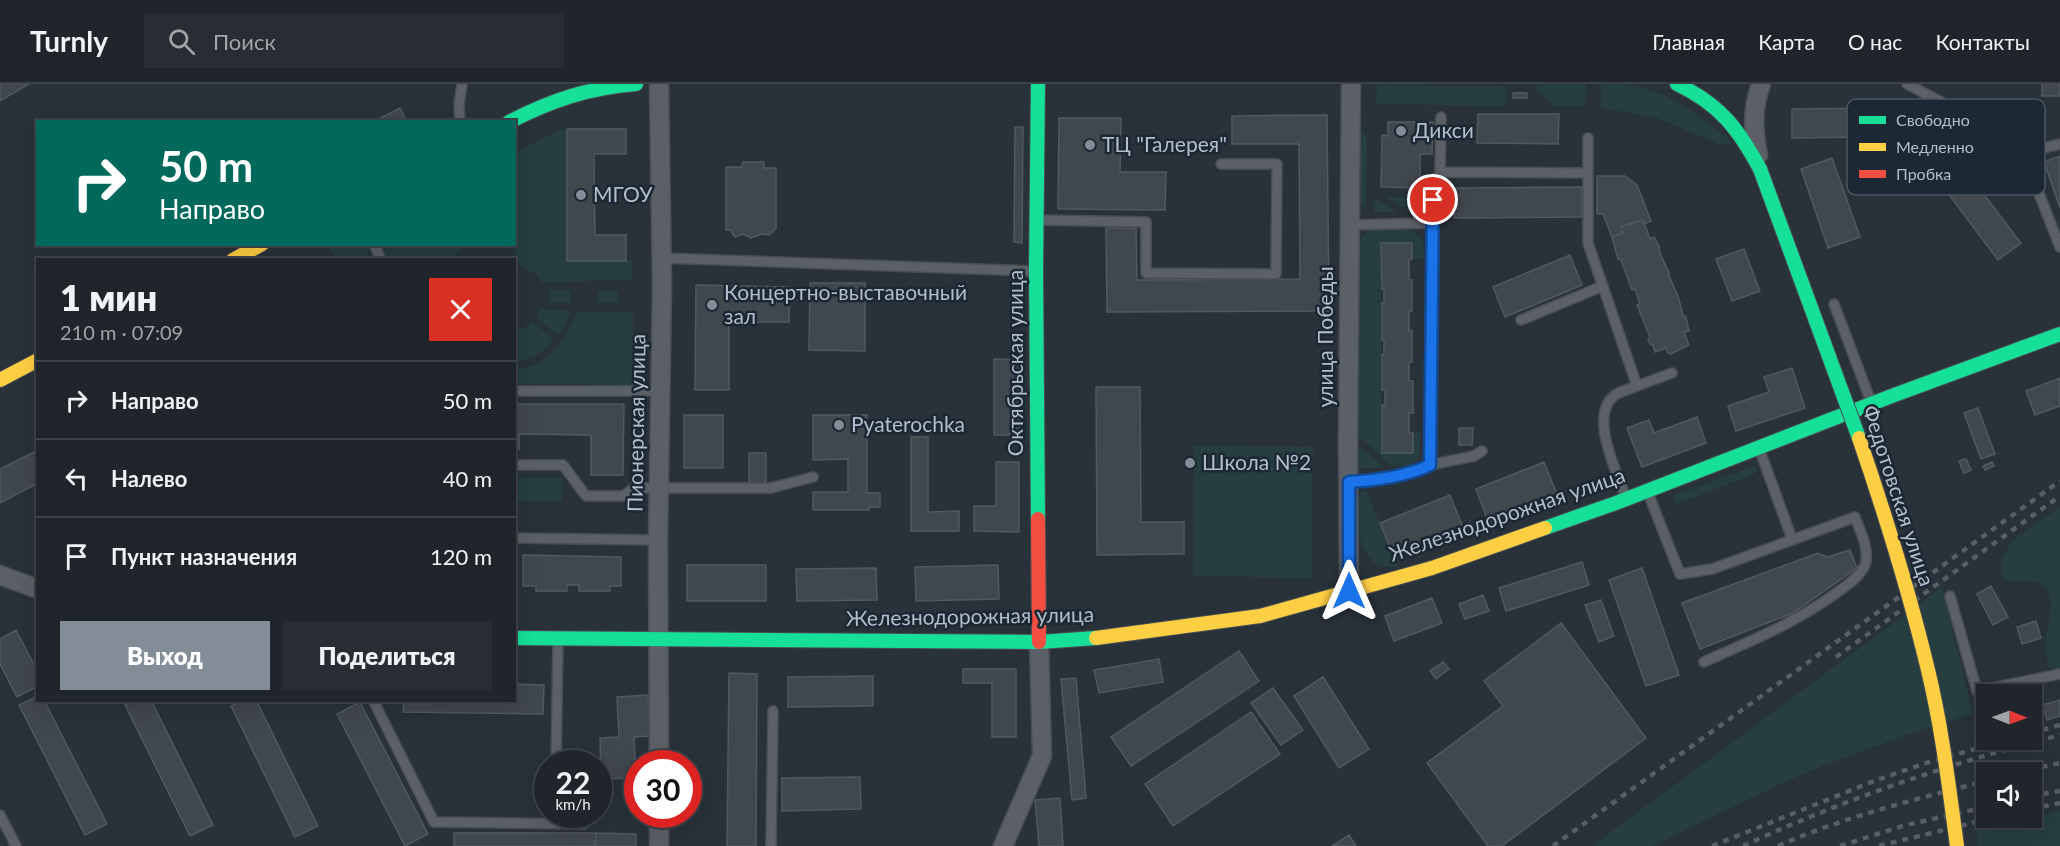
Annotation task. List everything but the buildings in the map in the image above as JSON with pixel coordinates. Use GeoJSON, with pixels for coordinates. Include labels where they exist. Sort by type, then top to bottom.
{"type":"FeatureCollection","features":[{"type":"Feature","properties":{"kind":"street"},"geometry":{"type":"LineString","coordinates":[[512,120],[570,94],[625,84]]}},
{"type":"Feature","properties":{"kind":"street","name":"Пионерская улица"},"geometry":{"type":"LineString","coordinates":[[659,84],[662,258],[658,540],[659,750]]}},
{"type":"Feature","properties":{"kind":"street","name":"Октябрьская улица"},"geometry":{"type":"LineString","coordinates":[[1038,84],[1036,271],[1039,642]]}},
{"type":"Feature","properties":{"kind":"street","name":"улица Победы"},"geometry":{"type":"LineString","coordinates":[[1349,591],[1351,84]]}},
{"type":"Feature","properties":{"kind":"street","name":"Федотовская улица"},"geometry":{"type":"LineString","coordinates":[[1677,84],[1703,97],[1731,121],[1744,137],[1760,169],[1862,446],[1890,534],[1931,684],[1951,795],[1957,846]]}},
{"type":"Feature","properties":{"kind":"street"},"geometry":{"type":"LineString","coordinates":[[1760,169],[1753,117],[1761,84]]}},
{"type":"Feature","properties":{"kind":"street"},"geometry":{"type":"LineString","coordinates":[[237,258],[258,246]]}},
{"type":"Feature","properties":{"kind":"street","name":"Железнодорожная улица"},"geometry":{"type":"LineString","coordinates":[[516,638],[1039,642],[1103,637],[1260,616],[1432,568],[1626,499],[2060,334]]}},
{"type":"Feature","properties":{"kind":"street"},"geometry":{"type":"LineString","coordinates":[[0,380],[36,361]]}},
{"type":"Feature","properties":{"kind":"street"},"geometry":{"type":"LineString","coordinates":[[0,575],[36,588]]}},
{"type":"Feature","properties":{"kind":"street"},"geometry":{"type":"LineString","coordinates":[[1003,846],[1042,756],[1039,642]]}},
{"type":"Feature","properties":{"kind":"street"},"geometry":{"type":"LineString","coordinates":[[659,828],[659,846]]}},
{"type":"Feature","properties":{"kind":"lane"},"geometry":{"type":"LineString","coordinates":[[460,120],[462,84]]}},
{"type":"Feature","properties":{"kind":"lane"},"geometry":{"type":"LineString","coordinates":[[1907,84],[1935,99]]}},
{"type":"Feature","properties":{"kind":"lane"},"geometry":{"type":"LineString","coordinates":[[1430,465],[1433,186],[1440,172],[1441,117]]}},
{"type":"Feature","properties":{"kind":"lane"},"geometry":{"type":"LineString","coordinates":[[1588,138],[1588,243],[1637,386]]}},
{"type":"Feature","properties":{"kind":"lane"},"geometry":{"type":"LineString","coordinates":[[2045,148],[2060,144]]}},
{"type":"Feature","properties":{"kind":"lane"},"geometry":{"type":"LineString","coordinates":[[1036,220],[1146,222],[1146,273],[1276,274],[1277,164],[1221,164]]}},
{"type":"Feature","properties":{"kind":"lane"},"geometry":{"type":"LineString","coordinates":[[1440,172],[1588,173]]}},
{"type":"Feature","properties":{"kind":"lane"},"geometry":{"type":"LineString","coordinates":[[2040,195],[2060,247]]}},
{"type":"Feature","properties":{"kind":"lane"},"geometry":{"type":"LineString","coordinates":[[1349,225],[1432,223]]}},
{"type":"Feature","properties":{"kind":"lane"},"geometry":{"type":"LineString","coordinates":[[662,258],[1036,271]]}},
{"type":"Feature","properties":{"kind":"lane"},"geometry":{"type":"LineString","coordinates":[[1521,320],[1603,286]]}},
{"type":"Feature","properties":{"kind":"lane"},"geometry":{"type":"LineString","coordinates":[[1834,304],[1872,404]]}},
{"type":"Feature","properties":{"kind":"lane"},"geometry":{"type":"LineString","coordinates":[[1626,499],[1604,433],[1604,420],[1609,403],[1616,395],[1672,373]]}},
{"type":"Feature","properties":{"kind":"lane"},"geometry":{"type":"LineString","coordinates":[[516,391],[660,391]]}},
{"type":"Feature","properties":{"kind":"lane"},"geometry":{"type":"LineString","coordinates":[[1758,447],[1792,539]]}},
{"type":"Feature","properties":{"kind":"lane"},"geometry":{"type":"LineString","coordinates":[[1349,482],[1417,471],[1430,465],[1474,456],[1482,451]]}},
{"type":"Feature","properties":{"kind":"lane"},"geometry":{"type":"LineString","coordinates":[[516,465],[563,465],[586,496],[623,496],[634,488],[771,488],[813,477]]}},
{"type":"Feature","properties":{"kind":"lane"},"geometry":{"type":"LineString","coordinates":[[1647,491],[1680,574],[1712,569],[1855,517],[1866,550],[1865,565],[1855,579],[1818,607],[1790,624],[1704,662]]}},
{"type":"Feature","properties":{"kind":"lane"},"geometry":{"type":"LineString","coordinates":[[516,538],[658,540]]}},
{"type":"Feature","properties":{"kind":"lane"},"geometry":{"type":"LineString","coordinates":[[1950,596],[1977,691],[2060,674]]}},
{"type":"Feature","properties":{"kind":"lane"},"geometry":{"type":"LineString","coordinates":[[556,750],[558,638]]}},
{"type":"Feature","properties":{"kind":"lane"},"geometry":{"type":"LineString","coordinates":[[374,702],[434,822],[534,820]]}},
{"type":"Feature","properties":{"kind":"lane"},"geometry":{"type":"LineString","coordinates":[[771,846],[773,711]]}},
{"type":"Feature","properties":{"kind":"lane"},"geometry":{"type":"LineString","coordinates":[[0,815],[16,846]]}},
{"type":"Feature","properties":{"kind":"green space"},"geometry":{"type":"Polygon","coordinates":[[[1586,84],[1585,106],[1555,106],[1535,89],[1535,86],[1586,84]]]}},
{"type":"Feature","properties":{"kind":"green space"},"geometry":{"type":"Polygon","coordinates":[[[1601,84],[1638,87],[1667,97],[1702,118],[1733,143],[1721,145],[1657,118],[1601,108],[1601,84]]]}},
{"type":"Feature","properties":{"kind":"green space"},"geometry":{"type":"Polygon","coordinates":[[[1377,85],[1506,86],[1506,106],[1376,104],[1377,85]]]}},
{"type":"Feature","properties":{"kind":"green space"},"geometry":{"type":"Polygon","coordinates":[[[562,129],[567,129],[567,261],[632,261],[632,280],[541,282],[536,274],[520,266],[513,246],[516,246],[516,152],[562,129]]]}},
{"type":"Feature","properties":{"kind":"green space"},"geometry":{"type":"Polygon","coordinates":[[[1361,129],[1367,139],[1366,211],[1359,199],[1361,129]]]}},
{"type":"Feature","properties":{"kind":"green space"},"geometry":{"type":"Polygon","coordinates":[[[1385,196],[1414,198],[1414,211],[1408,211],[1385,196]]]}},
{"type":"Feature","properties":{"kind":"green space"},"geometry":{"type":"Polygon","coordinates":[[[1374,198],[1398,212],[1374,212],[1374,198]]]}},
{"type":"Feature","properties":{"kind":"green space"},"geometry":{"type":"Polygon","coordinates":[[[1371,229],[1406,229],[1418,235],[1424,244],[1424,259],[1412,259],[1412,243],[1381,244],[1382,452],[1412,453],[1413,433],[1420,433],[1420,455],[1414,465],[1391,466],[1362,439],[1358,439],[1358,253],[1361,239],[1371,229]]]}},
{"type":"Feature","properties":{"kind":"green space"},"geometry":{"type":"Polygon","coordinates":[[[328,246],[371,247],[366,258],[338,257],[330,251],[328,246]]]}},
{"type":"Feature","properties":{"kind":"green space"},"geometry":{"type":"Polygon","coordinates":[[[380,246],[462,246],[454,258],[403,258],[401,255],[386,257],[380,246]]]}},
{"type":"Feature","properties":{"kind":"green space"},"geometry":{"type":"Polygon","coordinates":[[[550,290],[571,290],[571,303],[550,303],[550,290]]]}},
{"type":"Feature","properties":{"kind":"green space"},"geometry":{"type":"Polygon","coordinates":[[[598,291],[618,291],[618,303],[598,303],[598,291]]]}},
{"type":"Feature","properties":{"kind":"green space"},"geometry":{"type":"Polygon","coordinates":[[[540,309],[570,311],[566,325],[558,335],[536,317],[540,309]]]}},
{"type":"Feature","properties":{"kind":"green space"},"geometry":{"type":"Polygon","coordinates":[[[576,312],[633,312],[633,385],[516,384],[516,369],[537,363],[546,357],[561,342],[576,312]]]}},
{"type":"Feature","properties":{"kind":"green space"},"geometry":{"type":"Polygon","coordinates":[[[532,322],[554,340],[537,355],[516,362],[516,330],[524,328],[532,322]]]}},
{"type":"Feature","properties":{"kind":"green space"},"geometry":{"type":"Polygon","coordinates":[[[1194,446],[1313,447],[1312,578],[1193,576],[1194,446]]]}},
{"type":"Feature","properties":{"kind":"green space"},"geometry":{"type":"Polygon","coordinates":[[[1359,448],[1362,448],[1384,468],[1359,468],[1359,448]]]}},
{"type":"Feature","properties":{"kind":"green space"},"geometry":{"type":"Polygon","coordinates":[[[1751,467],[1757,470],[1754,474],[1677,504],[1673,502],[1674,495],[1751,467]]]}},
{"type":"Feature","properties":{"kind":"green space"},"geometry":{"type":"Polygon","coordinates":[[[518,478],[562,478],[562,501],[518,501],[518,478]]]}},
{"type":"Feature","properties":{"kind":"green space"},"geometry":{"type":"Polygon","coordinates":[[[1366,490],[1398,567],[1386,567],[1375,563],[1360,540],[1357,519],[1358,500],[1361,492],[1366,490]]]}},
{"type":"Feature","properties":{"kind":"green space"},"geometry":{"type":"Polygon","coordinates":[[[2060,507],[2060,668],[2054,669],[2048,667],[2046,644],[2050,615],[2049,595],[2040,582],[2008,581],[2002,576],[2001,562],[2007,549],[2020,535],[2060,507]]]}},
{"type":"Feature","properties":{"kind":"green space"},"geometry":{"type":"Polygon","coordinates":[[[1942,587],[1973,714],[1915,732],[1822,766],[1653,846],[1592,846],[1942,587]]]}},
{"type":"Feature","properties":{"kind":"green space"},"geometry":{"type":"Polygon","coordinates":[[[2060,811],[2060,846],[1977,846],[1977,828],[2042,828],[2042,815],[2060,811]]]}},
{"type":"Feature","properties":{"kind":"railway"},"geometry":{"type":"LineString","coordinates":[[1553,846],[2060,481]]}},
{"type":"Feature","properties":{"kind":"railway"},"geometry":{"type":"LineString","coordinates":[[1836,657],[2060,496]]}},
{"type":"Feature","properties":{"kind":"railway"},"geometry":{"type":"LineString","coordinates":[[2042,730],[2060,725]]}},
{"type":"Feature","properties":{"kind":"railway"},"geometry":{"type":"LineString","coordinates":[[1743,846],[1899,783],[2060,735]]}},
{"type":"Feature","properties":{"kind":"railway"},"geometry":{"type":"LineString","coordinates":[[1712,846],[1874,781],[1976,749]]}},
{"type":"Feature","properties":{"kind":"railway"},"geometry":{"type":"LineString","coordinates":[[2042,767],[2060,763]]}},
{"type":"Feature","properties":{"kind":"railway"},"geometry":{"type":"LineString","coordinates":[[1778,846],[1854,817],[1976,784]]}},
{"type":"Feature","properties":{"kind":"railway"},"geometry":{"type":"LineString","coordinates":[[2042,794],[2060,791]]}},
{"type":"Feature","properties":{"kind":"railway"},"geometry":{"type":"LineString","coordinates":[[2042,807],[2060,803]]}},
{"type":"Feature","properties":{"kind":"railway"},"geometry":{"type":"LineString","coordinates":[[1840,846],[1906,825],[1976,809]]}},
{"type":"Feature","properties":{"kind":"railway"},"geometry":{"type":"LineString","coordinates":[[1879,846],[1976,822]]}},
{"type":"Feature","properties":{"kind":"traffic: fast"},"geometry":{"type":"LineString","coordinates":[[513,120],[571,96],[636,84]]}},
{"type":"Feature","properties":{"kind":"traffic: fast"},"geometry":{"type":"LineString","coordinates":[[1038,84],[1036,271],[1038,519]]}},
{"type":"Feature","properties":{"kind":"traffic: fast"},"geometry":{"type":"LineString","coordinates":[[1677,84],[1705,100],[1726,119],[1744,141],[1760,169]]}},
{"type":"Feature","properties":{"kind":"traffic: fast"},"geometry":{"type":"LineString","coordinates":[[1760,169],[1859,438]]}},
{"type":"Feature","properties":{"kind":"traffic: fast"},"geometry":{"type":"LineString","coordinates":[[1545,528],[2060,334]]}},
{"type":"Feature","properties":{"kind":"traffic: fast"},"geometry":{"type":"LineString","coordinates":[[516,638],[1039,642],[1096,638]]}},
{"type":"Feature","properties":{"kind":"traffic: slow"},"geometry":{"type":"LineString","coordinates":[[237,258],[258,246]]}},
{"type":"Feature","properties":{"kind":"traffic: slow"},"geometry":{"type":"LineString","coordinates":[[0,380],[36,361]]}},
{"type":"Feature","properties":{"kind":"traffic: slow"},"geometry":{"type":"LineString","coordinates":[[1859,438],[1896,553],[1928,670],[1941,736],[1957,846]]}},
{"type":"Feature","properties":{"kind":"traffic: slow"},"geometry":{"type":"LineString","coordinates":[[1096,638],[1260,616],[1432,568],[1545,528]]}},
{"type":"Feature","properties":{"kind":"traffic: jam"},"geometry":{"type":"LineString","coordinates":[[1038,519],[1039,642]]}},
{"type":"Feature","properties":{"kind":"place","name":"Дикси"},"geometry":{"type":"Point","coordinates":[1401,131]}},
{"type":"Feature","properties":{"kind":"place","name":"ТЦ \"Галерея\""},"geometry":{"type":"Point","coordinates":[1090,145]}},
{"type":"Feature","properties":{"kind":"place","name":"МГОУ"},"geometry":{"type":"Point","coordinates":[581,195]}},
{"type":"Feature","properties":{"kind":"place","name":"Концертно-выставочный зал"},"geometry":{"type":"Point","coordinates":[712,305]}},
{"type":"Feature","properties":{"kind":"place","name":"Pyaterochka"},"geometry":{"type":"Point","coordinates":[839,425]}},
{"type":"Feature","properties":{"kind":"place","name":"Школа №2"},"geometry":{"type":"Point","coordinates":[1190,463]}},
{"type":"Feature","properties":{"kind":"route"},"geometry":{"type":"LineString","coordinates":[[1349,591],[1349,482],[1417,471],[1430,465],[1433,200]]}}]}
